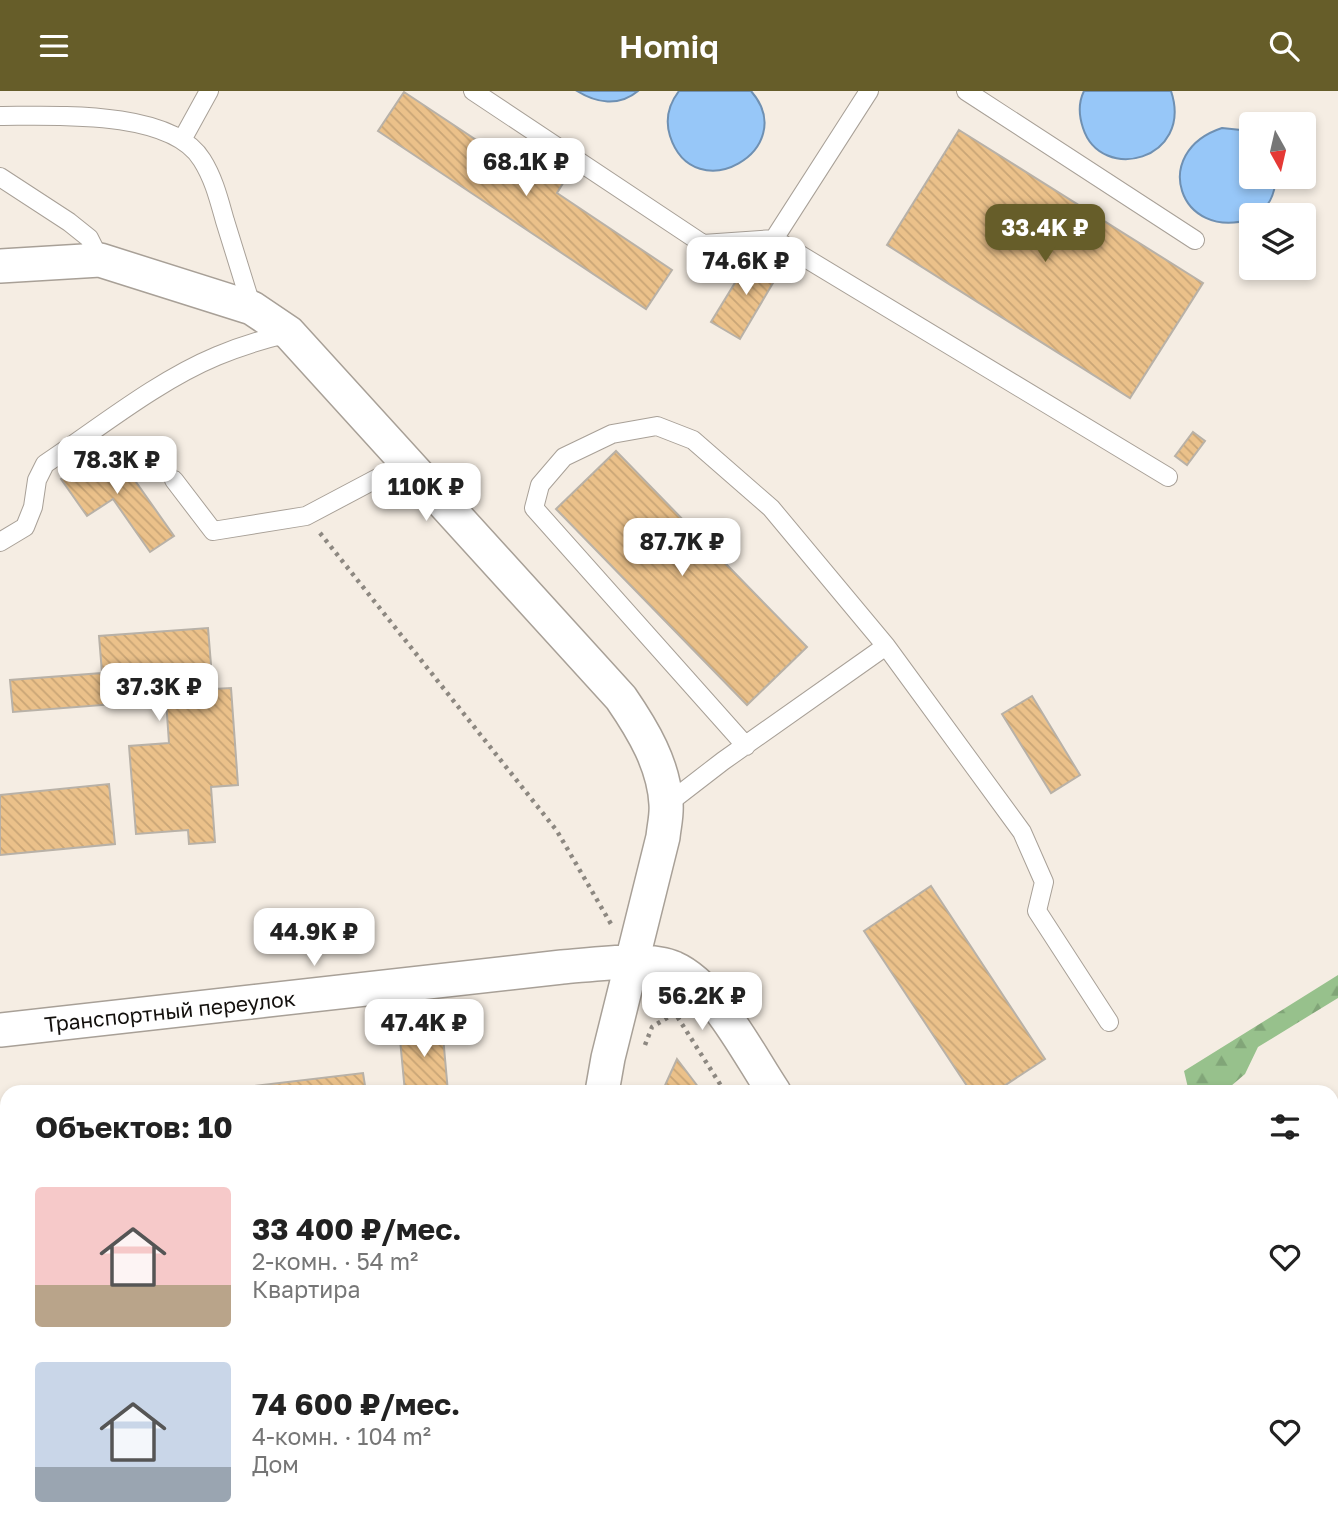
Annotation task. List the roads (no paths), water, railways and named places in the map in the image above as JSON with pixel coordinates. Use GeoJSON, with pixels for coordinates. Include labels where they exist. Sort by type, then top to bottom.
{"type":"FeatureCollection","features":[{"type":"Feature","properties":{"kind":"street"},"geometry":{"type":"LineString","coordinates":[[0,266],[100,260],[252,308],[289,333],[621,698],[645,734],[660,773],[666,805],[663,837],[603,1085]]}},
{"type":"Feature","properties":{"kind":"street","name":"Транспортный переулок"},"geometry":{"type":"LineString","coordinates":[[0,1030],[633,961],[673,967],[707,990],[769,1085]]}},
{"type":"Feature","properties":{"kind":"lane"},"geometry":{"type":"LineString","coordinates":[[181,140],[209,91]]}},
{"type":"Feature","properties":{"kind":"lane"},"geometry":{"type":"LineString","coordinates":[[473,91],[703,244],[774,239],[1168,477]]}},
{"type":"Feature","properties":{"kind":"lane"},"geometry":{"type":"LineString","coordinates":[[774,239],[869,91]]}},
{"type":"Feature","properties":{"kind":"lane"},"geometry":{"type":"LineString","coordinates":[[966,91],[1195,240]]}},
{"type":"Feature","properties":{"kind":"lane"},"geometry":{"type":"LineString","coordinates":[[0,116],[90,115],[139,123],[181,140],[201,158],[215,186],[252,308]]}},
{"type":"Feature","properties":{"kind":"lane"},"geometry":{"type":"LineString","coordinates":[[0,177],[89,238],[100,260]]}},
{"type":"Feature","properties":{"kind":"lane"},"geometry":{"type":"LineString","coordinates":[[0,542],[25,527],[33,507],[37,480],[45,464],[168,382],[215,357],[254,342],[289,333]]}},
{"type":"Feature","properties":{"kind":"lane"},"geometry":{"type":"LineString","coordinates":[[746,746],[534,508],[540,485],[564,457],[611,434],[657,426],[693,440],[771,508],[886,646],[1021,832],[1044,882],[1037,911],[1109,1022]]}},
{"type":"Feature","properties":{"kind":"lane"},"geometry":{"type":"LineString","coordinates":[[174,480],[213,531],[306,516],[408,462]]}},
{"type":"Feature","properties":{"kind":"lane"},"geometry":{"type":"LineString","coordinates":[[666,805],[723,761],[886,646]]}},
{"type":"Feature","properties":{"kind":"water"},"geometry":{"type":"Polygon","coordinates":[[[577,91],[638,91],[623,99],[608,101],[577,91]]]}},
{"type":"Feature","properties":{"kind":"water"},"geometry":{"type":"Polygon","coordinates":[[[679,91],[751,91],[763,113],[763,133],[754,151],[739,163],[720,170],[700,169],[682,158],[670,136],[668,124],[670,107],[679,91]]]}},
{"type":"Feature","properties":{"kind":"water"},"geometry":{"type":"Polygon","coordinates":[[[1084,91],[1171,91],[1175,115],[1169,134],[1158,148],[1142,156],[1125,159],[1108,156],[1093,145],[1083,128],[1080,109],[1084,91]]]}},
{"type":"Feature","properties":{"kind":"water"},"geometry":{"type":"Polygon","coordinates":[[[1222,128],[1239,130],[1239,189],[1274,189],[1269,203],[1239,203],[1239,221],[1226,223],[1206,218],[1191,207],[1182,191],[1180,173],[1186,156],[1199,140],[1222,128]]]}}]}
